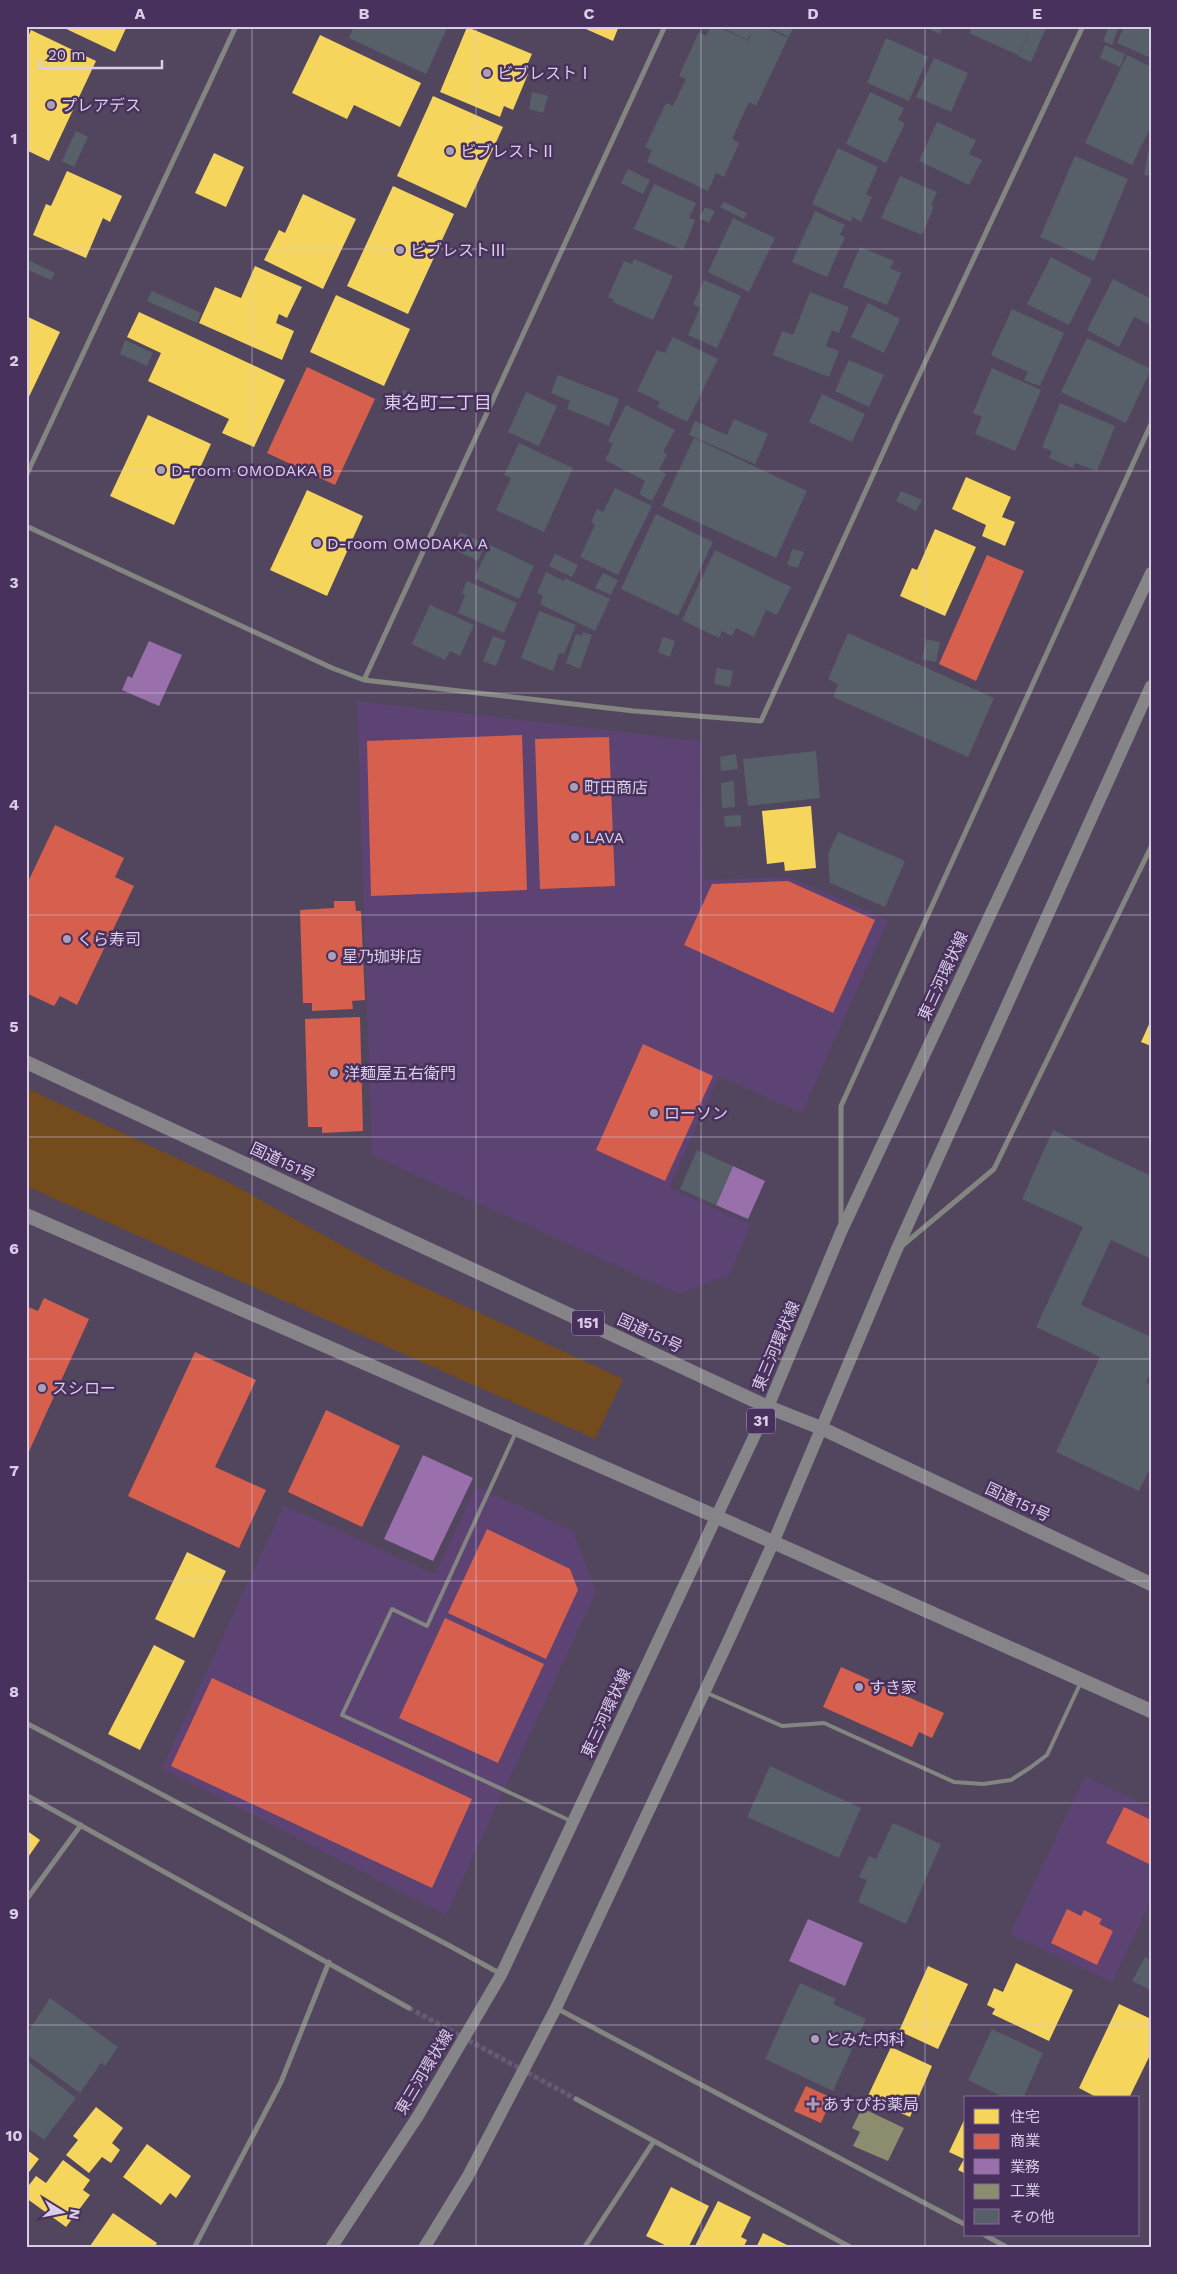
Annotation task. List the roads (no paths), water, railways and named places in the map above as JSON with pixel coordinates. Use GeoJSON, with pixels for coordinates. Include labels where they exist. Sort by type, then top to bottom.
{"type":"FeatureCollection","features":[{"type":"Feature","properties":{"kind":"highway","name":"国道151号"},"geometry":{"type":"LineString","coordinates":[[26,1062],[768,1407],[821,1428],[1151,1584]]}},
{"type":"Feature","properties":{"kind":"highway"},"geometry":{"type":"LineString","coordinates":[[26,1215],[717,1517],[1081,1682],[1151,1711]]}},
{"type":"Feature","properties":{"kind":"main road","name":"東三河環状線"},"geometry":{"type":"LineString","coordinates":[[331,2248],[418,2116],[501,1974],[768,1407],[841,1232],[1151,573]]}},
{"type":"Feature","properties":{"kind":"main road"},"geometry":{"type":"LineString","coordinates":[[424,2248],[468,2176],[556,2008],[705,1692],[773,1543],[896,1251],[1151,686]]}},
{"type":"Feature","properties":{"kind":"street"},"geometry":{"type":"LineString","coordinates":[[26,476],[236,26]]}},
{"type":"Feature","properties":{"kind":"street"},"geometry":{"type":"LineString","coordinates":[[364,680],[665,26]]}},
{"type":"Feature","properties":{"kind":"street"},"geometry":{"type":"LineString","coordinates":[[26,526],[332,668],[364,680],[634,711],[761,721],[897,422],[1084,26]]}},
{"type":"Feature","properties":{"kind":"street"},"geometry":{"type":"LineString","coordinates":[[841,1232],[841,1106],[1151,424]]}},
{"type":"Feature","properties":{"kind":"street"},"geometry":{"type":"LineString","coordinates":[[896,1251],[994,1169],[1151,847]]}},
{"type":"Feature","properties":{"kind":"street"},"geometry":{"type":"LineString","coordinates":[[26,1723],[501,1974]]}},
{"type":"Feature","properties":{"kind":"street"},"geometry":{"type":"LineString","coordinates":[[26,1795],[409,2008]]}},
{"type":"Feature","properties":{"kind":"street"},"geometry":{"type":"LineString","coordinates":[[26,1900],[81,1825]]}},
{"type":"Feature","properties":{"kind":"street"},"geometry":{"type":"LineString","coordinates":[[194,2248],[281,2082],[329,1962]]}},
{"type":"Feature","properties":{"kind":"street"},"geometry":{"type":"LineString","coordinates":[[556,2008],[964,2224]]}},
{"type":"Feature","properties":{"kind":"street"},"geometry":{"type":"LineString","coordinates":[[576,2099],[852,2248]]}},
{"type":"Feature","properties":{"kind":"street"},"geometry":{"type":"LineString","coordinates":[[584,2248],[654,2141]]}},
{"type":"Feature","properties":{"kind":"street"},"geometry":{"type":"LineString","coordinates":[[987,2236],[1008,2248]]}},
{"type":"Feature","properties":{"kind":"lane"},"geometry":{"type":"LineString","coordinates":[[517,1430],[427,1626],[392,1610],[342,1715],[573,1822]]}},
{"type":"Feature","properties":{"kind":"lane"},"geometry":{"type":"LineString","coordinates":[[705,1692],[782,1726],[824,1723],[954,1782],[983,1784],[1011,1780],[1047,1755],[1081,1682]]}},
{"type":"Feature","properties":{"kind":"tunnel"},"geometry":{"type":"LineString","coordinates":[[409,2008],[576,2099]]}},
{"type":"Feature","properties":{"kind":"place","name":"ビブレストⅠ"},"geometry":{"type":"Point","coordinates":[487,73]}},
{"type":"Feature","properties":{"kind":"place","name":"プレアデス"},"geometry":{"type":"Point","coordinates":[51,105]}},
{"type":"Feature","properties":{"kind":"place","name":"ビブレストⅡ"},"geometry":{"type":"Point","coordinates":[450,151]}},
{"type":"Feature","properties":{"kind":"place","name":"ビブレストⅢ"},"geometry":{"type":"Point","coordinates":[400,250]}},
{"type":"Feature","properties":{"kind":"place","name":"D-room OMODAKA B"},"geometry":{"type":"Point","coordinates":[161,470]}},
{"type":"Feature","properties":{"kind":"place","name":"D-room OMODAKA A"},"geometry":{"type":"Point","coordinates":[317,543]}},
{"type":"Feature","properties":{"kind":"place","name":"町田商店"},"geometry":{"type":"Point","coordinates":[574,787]}},
{"type":"Feature","properties":{"kind":"place","name":"LAVA"},"geometry":{"type":"Point","coordinates":[575,837]}},
{"type":"Feature","properties":{"kind":"place","name":"くら寿司"},"geometry":{"type":"Point","coordinates":[67,939]}},
{"type":"Feature","properties":{"kind":"place","name":"星乃珈琲店"},"geometry":{"type":"Point","coordinates":[332,956]}},
{"type":"Feature","properties":{"kind":"place","name":"洋麺屋五右衛門"},"geometry":{"type":"Point","coordinates":[334,1073]}},
{"type":"Feature","properties":{"kind":"place","name":"ローソン"},"geometry":{"type":"Point","coordinates":[654,1113]}},
{"type":"Feature","properties":{"kind":"place","name":"スシロー"},"geometry":{"type":"Point","coordinates":[42,1388]}},
{"type":"Feature","properties":{"kind":"place","name":"すき家"},"geometry":{"type":"Point","coordinates":[859,1687]}},
{"type":"Feature","properties":{"kind":"place","name":"とみた内科"},"geometry":{"type":"Point","coordinates":[815,2039]}},
{"type":"Feature","properties":{"kind":"place","name":"あすぴお薬局"},"geometry":{"type":"Point","coordinates":[813,2104]}},
{"type":"Feature","properties":{"kind":"district","name":"東名町二丁目"},"geometry":{"type":"Point","coordinates":[438,402]}}]}
